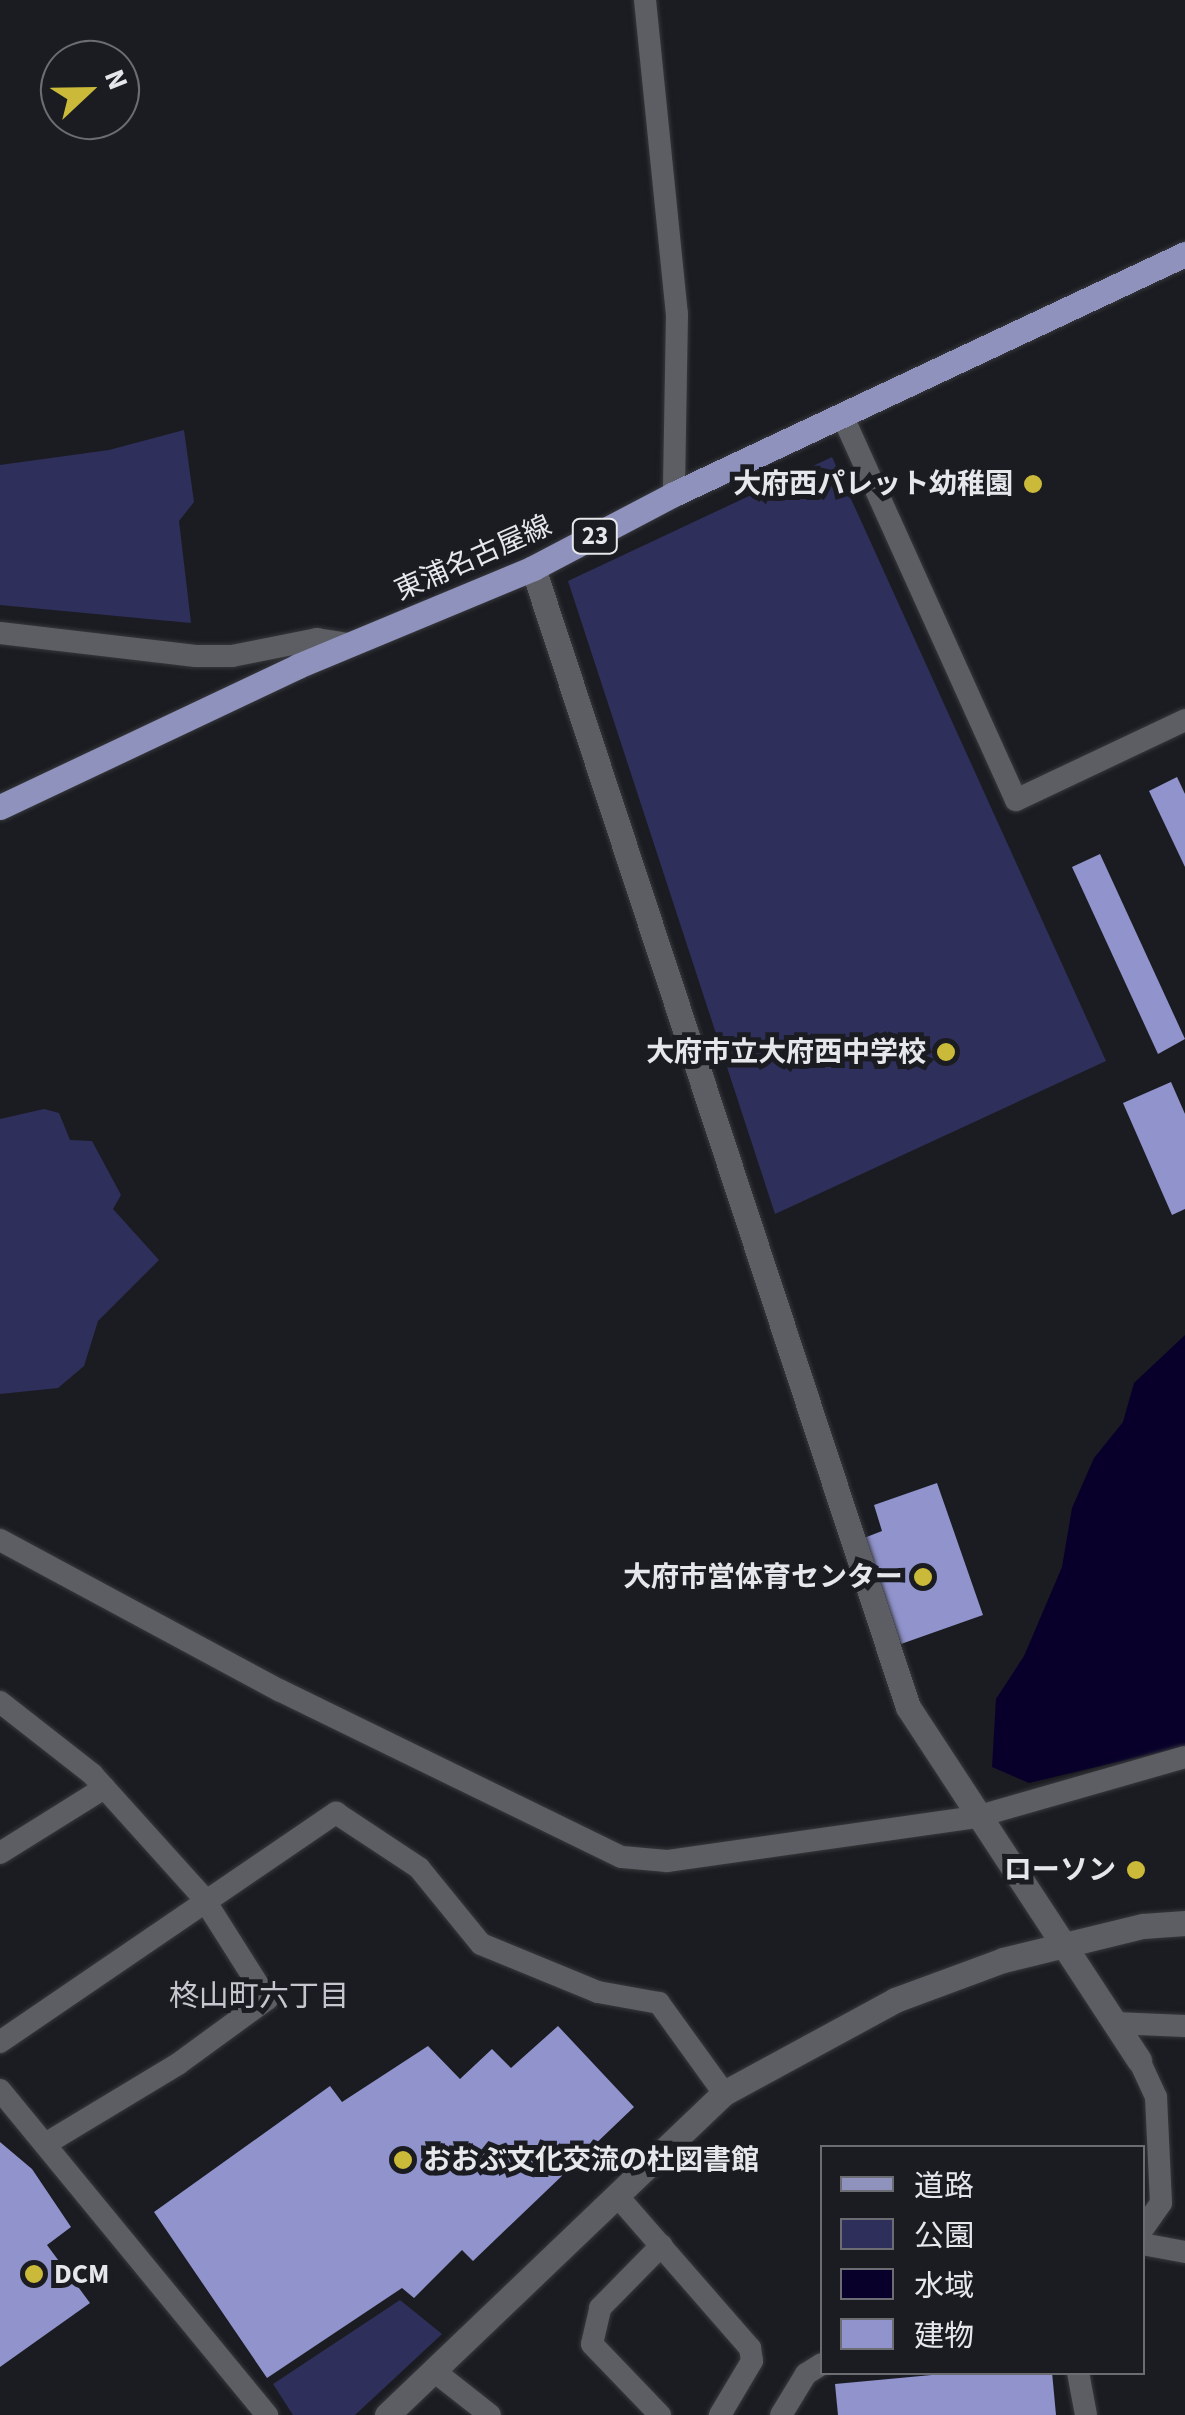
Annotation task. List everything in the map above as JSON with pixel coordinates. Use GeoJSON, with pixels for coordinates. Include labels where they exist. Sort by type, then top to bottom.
{"type":"FeatureCollection","features":[{"type":"Feature","properties":{"kind":"main road","name":"東浦名古屋線"},"geometry":{"type":"LineString","coordinates":[[0,807],[349,644],[533,568],[674,494],[1185,254]]}},
{"type":"Feature","properties":{"kind":"street"},"geometry":{"type":"LineString","coordinates":[[645,0],[677,314],[674,494]]}},
{"type":"Feature","properties":{"kind":"street"},"geometry":{"type":"LineString","coordinates":[[843,416],[1016,800],[1185,720]]}},
{"type":"Feature","properties":{"kind":"street"},"geometry":{"type":"LineString","coordinates":[[533,568],[908,1707],[1059,1945],[1115,2023],[1156,2097],[1161,2203],[1145,2226]]}},
{"type":"Feature","properties":{"kind":"street"},"geometry":{"type":"LineString","coordinates":[[0,632],[196,656],[232,656],[317,639],[349,644]]}},
{"type":"Feature","properties":{"kind":"street"},"geometry":{"type":"LineString","coordinates":[[0,1540],[279,1690],[622,1857],[667,1860],[976,1817],[1185,1757]]}},
{"type":"Feature","properties":{"kind":"street"},"geometry":{"type":"LineString","coordinates":[[0,1702],[104,1788],[204,1900],[268,1999],[178,2064],[47,2143]]}},
{"type":"Feature","properties":{"kind":"street"},"geometry":{"type":"LineString","coordinates":[[0,1853],[104,1788]]}},
{"type":"Feature","properties":{"kind":"street"},"geometry":{"type":"LineString","coordinates":[[0,2042],[336,1813],[419,1868],[481,1944],[598,1992],[659,2003],[724,2093]]}},
{"type":"Feature","properties":{"kind":"street"},"geometry":{"type":"LineString","coordinates":[[387,2415],[620,2199],[724,2093],[895,2000],[1059,1945],[1185,1923]]}},
{"type":"Feature","properties":{"kind":"street"},"geometry":{"type":"LineString","coordinates":[[1115,2023],[1185,2026]]}},
{"type":"Feature","properties":{"kind":"street"},"geometry":{"type":"LineString","coordinates":[[0,2090],[267,2415]]}},
{"type":"Feature","properties":{"kind":"street"},"geometry":{"type":"LineString","coordinates":[[620,2199],[750,2348],[752,2361],[720,2415]]}},
{"type":"Feature","properties":{"kind":"street"},"geometry":{"type":"LineString","coordinates":[[660,2415],[592,2344],[600,2308],[662,2245]]}},
{"type":"Feature","properties":{"kind":"street"},"geometry":{"type":"LineString","coordinates":[[1145,2245],[1185,2252]]}},
{"type":"Feature","properties":{"kind":"street"},"geometry":{"type":"LineString","coordinates":[[781,2415],[806,2374],[820,2365]]}},
{"type":"Feature","properties":{"kind":"street"},"geometry":{"type":"LineString","coordinates":[[434,2371],[486,2414]]}},
{"type":"Feature","properties":{"kind":"street"},"geometry":{"type":"LineString","coordinates":[[1079,2375],[1086,2415]]}},
{"type":"Feature","properties":{"kind":"green space"},"geometry":{"type":"Polygon","coordinates":[[[184,430],[194,502],[179,521],[191,623],[0,605],[0,465],[109,450],[184,430]]]}},
{"type":"Feature","properties":{"kind":"green space"},"geometry":{"type":"Polygon","coordinates":[[[832,457],[1106,1061],[775,1214],[568,581],[832,457]]]}},
{"type":"Feature","properties":{"kind":"green space"},"geometry":{"type":"Polygon","coordinates":[[[44,1109],[59,1113],[70,1140],[92,1141],[121,1195],[113,1209],[159,1260],[98,1321],[84,1366],[58,1388],[0,1394],[0,1119],[44,1109]]]}},
{"type":"Feature","properties":{"kind":"green space"},"geometry":{"type":"Polygon","coordinates":[[[400,2300],[442,2334],[355,2415],[293,2415],[273,2384],[400,2300]]]}},
{"type":"Feature","properties":{"kind":"water"},"geometry":{"type":"Polygon","coordinates":[[[1185,1335],[1185,1746],[1029,1783],[992,1767],[996,1699],[1024,1656],[1062,1567],[1072,1508],[1094,1458],[1123,1422],[1134,1383],[1185,1335]]]}},
{"type":"Feature","properties":{"kind":"building"},"geometry":{"type":"Polygon","coordinates":[[[1177,777],[1185,794],[1185,867],[1149,791],[1177,777]]]}},
{"type":"Feature","properties":{"kind":"building"},"geometry":{"type":"Polygon","coordinates":[[[1100,854],[1185,1039],[1158,1054],[1072,867],[1100,854]]]}},
{"type":"Feature","properties":{"kind":"building"},"geometry":{"type":"Polygon","coordinates":[[[1171,1082],[1185,1114],[1185,1209],[1172,1215],[1123,1103],[1171,1082]]]}},
{"type":"Feature","properties":{"kind":"building","name":"大府市営体育センター"},"geometry":{"type":"Polygon","coordinates":[[[937,1483],[983,1615],[901,1644],[864,1538],[882,1531],[874,1505],[937,1483]]]}},
{"type":"Feature","properties":{"kind":"building","name":"おおぶ文化交流の杜図書館"},"geometry":{"type":"Polygon","coordinates":[[[558,2026],[634,2107],[473,2261],[462,2250],[414,2298],[402,2288],[267,2378],[154,2212],[330,2086],[342,2102],[428,2046],[460,2079],[492,2049],[511,2068],[558,2026]]]}},
{"type":"Feature","properties":{"kind":"building","name":"DCM"},"geometry":{"type":"Polygon","coordinates":[[[0,2142],[32,2169],[71,2227],[47,2245],[90,2303],[0,2367],[0,2142]]]}},
{"type":"Feature","properties":{"kind":"building"},"geometry":{"type":"Polygon","coordinates":[[[932,2375],[1052,2375],[1056,2415],[838,2415],[835,2384],[932,2375]]]}},
{"type":"Feature","properties":{"kind":"place","name":"大府西パレット幼稚園"},"geometry":{"type":"Point","coordinates":[1033,484]}},
{"type":"Feature","properties":{"kind":"place","name":"大府市立大府西中学校"},"geometry":{"type":"Point","coordinates":[946,1052]}},
{"type":"Feature","properties":{"kind":"place","name":"大府市営体育センター"},"geometry":{"type":"Point","coordinates":[923,1577]}},
{"type":"Feature","properties":{"kind":"place","name":"ローソン"},"geometry":{"type":"Point","coordinates":[1136,1870]}},
{"type":"Feature","properties":{"kind":"place","name":"おおぶ文化交流の杜図書館"},"geometry":{"type":"Point","coordinates":[403,2160]}},
{"type":"Feature","properties":{"kind":"place","name":"DCM"},"geometry":{"type":"Point","coordinates":[34,2274]}},
{"type":"Feature","properties":{"kind":"district","name":"柊山町六丁目"},"geometry":{"type":"Point","coordinates":[259,1997]}}]}
